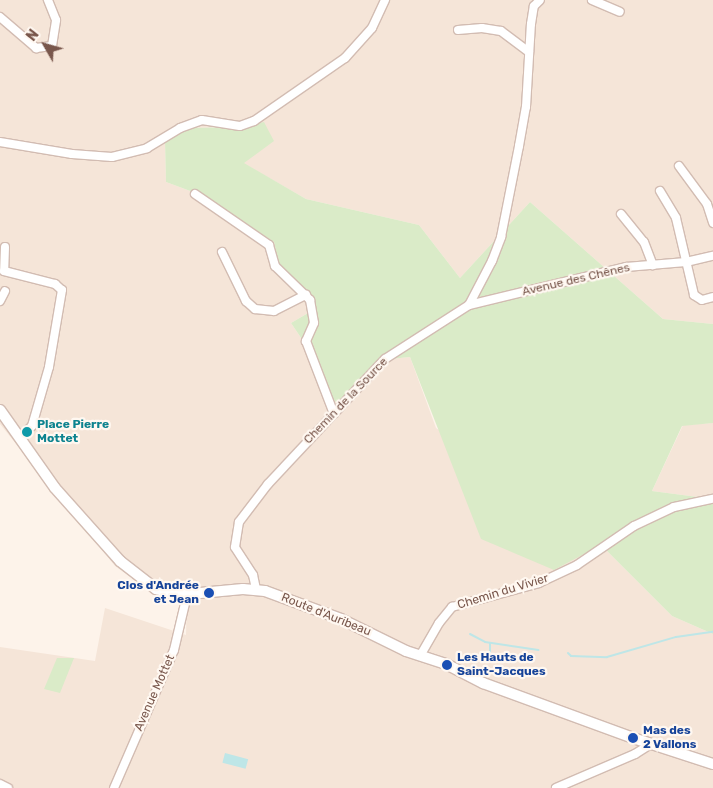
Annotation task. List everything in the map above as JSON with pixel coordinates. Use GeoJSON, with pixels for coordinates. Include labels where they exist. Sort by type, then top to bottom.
{"type":"FeatureCollection","features":[{"type":"Feature","properties":{"kind":"street"},"geometry":{"type":"LineString","coordinates":[[0,17],[36,48],[52,46],[56,20],[48,0]]}},
{"type":"Feature","properties":{"kind":"street"},"geometry":{"type":"LineString","coordinates":[[0,142],[72,154],[112,157],[147,148],[180,128],[202,120],[240,126],[254,122],[345,58],[372,28],[385,0]]}},
{"type":"Feature","properties":{"kind":"street"},"geometry":{"type":"LineString","coordinates":[[468,305],[501,237],[526,107],[534,6],[540,0]]}},
{"type":"Feature","properties":{"kind":"street"},"geometry":{"type":"LineString","coordinates":[[592,0],[620,12]]}},
{"type":"Feature","properties":{"kind":"street"},"geometry":{"type":"LineString","coordinates":[[458,30],[482,28],[501,31],[529,52]]}},
{"type":"Feature","properties":{"kind":"street"},"geometry":{"type":"LineString","coordinates":[[679,166],[707,204],[713,223]]}},
{"type":"Feature","properties":{"kind":"street"},"geometry":{"type":"LineString","coordinates":[[660,191],[676,218],[694,295],[702,300],[713,297]]}},
{"type":"Feature","properties":{"kind":"street"},"geometry":{"type":"LineString","coordinates":[[194,194],[269,245],[275,266],[310,300],[314,323],[306,341],[334,414]]}},
{"type":"Feature","properties":{"kind":"street"},"geometry":{"type":"LineString","coordinates":[[621,214],[644,242],[653,265]]}},
{"type":"Feature","properties":{"kind":"street"},"geometry":{"type":"LineString","coordinates":[[5,247],[4,271],[55,284],[62,290],[49,367],[32,426],[20,437]]}},
{"type":"Feature","properties":{"kind":"street"},"geometry":{"type":"LineString","coordinates":[[222,252],[246,301],[255,309],[274,311],[306,295]]}},
{"type":"Feature","properties":{"kind":"street","name":"Avenue des Chênes"},"geometry":{"type":"LineString","coordinates":[[468,305],[626,266],[686,262],[713,256]]}},
{"type":"Feature","properties":{"kind":"street"},"geometry":{"type":"LineString","coordinates":[[0,301],[5,291]]}},
{"type":"Feature","properties":{"kind":"street","name":"Chemin de la Source"},"geometry":{"type":"LineString","coordinates":[[256,589],[253,575],[235,547],[236,530],[268,484],[385,359],[468,305]]}},
{"type":"Feature","properties":{"kind":"street","name":"Route d'Auribeau"},"geometry":{"type":"LineString","coordinates":[[0,410],[55,488],[120,561],[156,589],[187,595],[256,589],[341,619],[483,683],[651,744],[713,764]]}},
{"type":"Feature","properties":{"kind":"street","name":"Chemin du Vivier"},"geometry":{"type":"LineString","coordinates":[[420,656],[439,623],[452,608],[538,583],[577,565],[634,526],[674,507],[713,499]]}},
{"type":"Feature","properties":{"kind":"street","name":"Avenue Mottet"},"geometry":{"type":"LineString","coordinates":[[114,788],[174,650],[187,595]]}},
{"type":"Feature","properties":{"kind":"street"},"geometry":{"type":"LineString","coordinates":[[556,788],[635,754],[651,744]]}},
{"type":"Feature","properties":{"kind":"street"},"geometry":{"type":"LineString","coordinates":[[0,784],[8,788]]}},
{"type":"Feature","properties":{"kind":"shaded area"},"geometry":{"type":"Polygon","coordinates":[[[0,0],[713,0],[713,324],[663,319],[530,202],[460,278],[419,225],[306,199],[243,163],[241,127],[187,128],[165,142],[166,182],[201,195],[274,242],[280,266],[310,293],[315,309],[291,323],[318,363],[327,390],[390,359],[410,357],[436,428],[601,545],[672,616],[713,634],[713,788],[0,788],[0,647],[95,661],[105,608],[186,635],[187,591],[153,593],[115,566],[0,424],[0,0]]]}},
{"type":"Feature","properties":{"kind":"shaded area"},"geometry":{"type":"Polygon","coordinates":[[[713,423],[713,499],[652,491],[683,425],[713,423]]]}},
{"type":"Feature","properties":{"kind":"green space"},"geometry":{"type":"Polygon","coordinates":[[[264,122],[274,141],[244,163],[306,199],[419,225],[460,278],[530,202],[663,319],[713,324],[713,423],[682,426],[652,491],[713,499],[713,634],[672,616],[601,545],[554,570],[481,539],[410,357],[390,359],[338,405],[327,390],[318,363],[291,323],[315,309],[310,293],[279,266],[274,242],[201,195],[166,182],[165,142],[187,128],[241,127],[264,122]]]}},
{"type":"Feature","properties":{"kind":"green space"},"geometry":{"type":"Polygon","coordinates":[[[57,658],[74,658],[60,693],[44,689],[57,658]]]}},
{"type":"Feature","properties":{"kind":"water"},"geometry":{"type":"Polygon","coordinates":[[[225,753],[248,759],[246,769],[222,763],[225,753]]]}},
{"type":"Feature","properties":{"kind":"waterway"},"geometry":{"type":"LineString","coordinates":[[568,653],[571,656],[607,657],[676,637],[713,632]]}},
{"type":"Feature","properties":{"kind":"waterway"},"geometry":{"type":"LineString","coordinates":[[470,634],[485,642],[538,650]]}},
{"type":"Feature","properties":{"kind":"waterway"},"geometry":{"type":"LineString","coordinates":[[490,643],[490,656]]}},
{"type":"Feature","properties":{"kind":"place","name":"Place Pierre Mottet"},"geometry":{"type":"Point","coordinates":[27,432]}},
{"type":"Feature","properties":{"kind":"place","name":"Clos d'Andrée et Jean"},"geometry":{"type":"Point","coordinates":[209,593]}},
{"type":"Feature","properties":{"kind":"place","name":"Les Hauts de Saint-Jacques"},"geometry":{"type":"Point","coordinates":[447,665]}},
{"type":"Feature","properties":{"kind":"place","name":"Mas des 2 Vallons"},"geometry":{"type":"Point","coordinates":[633,738]}}]}
